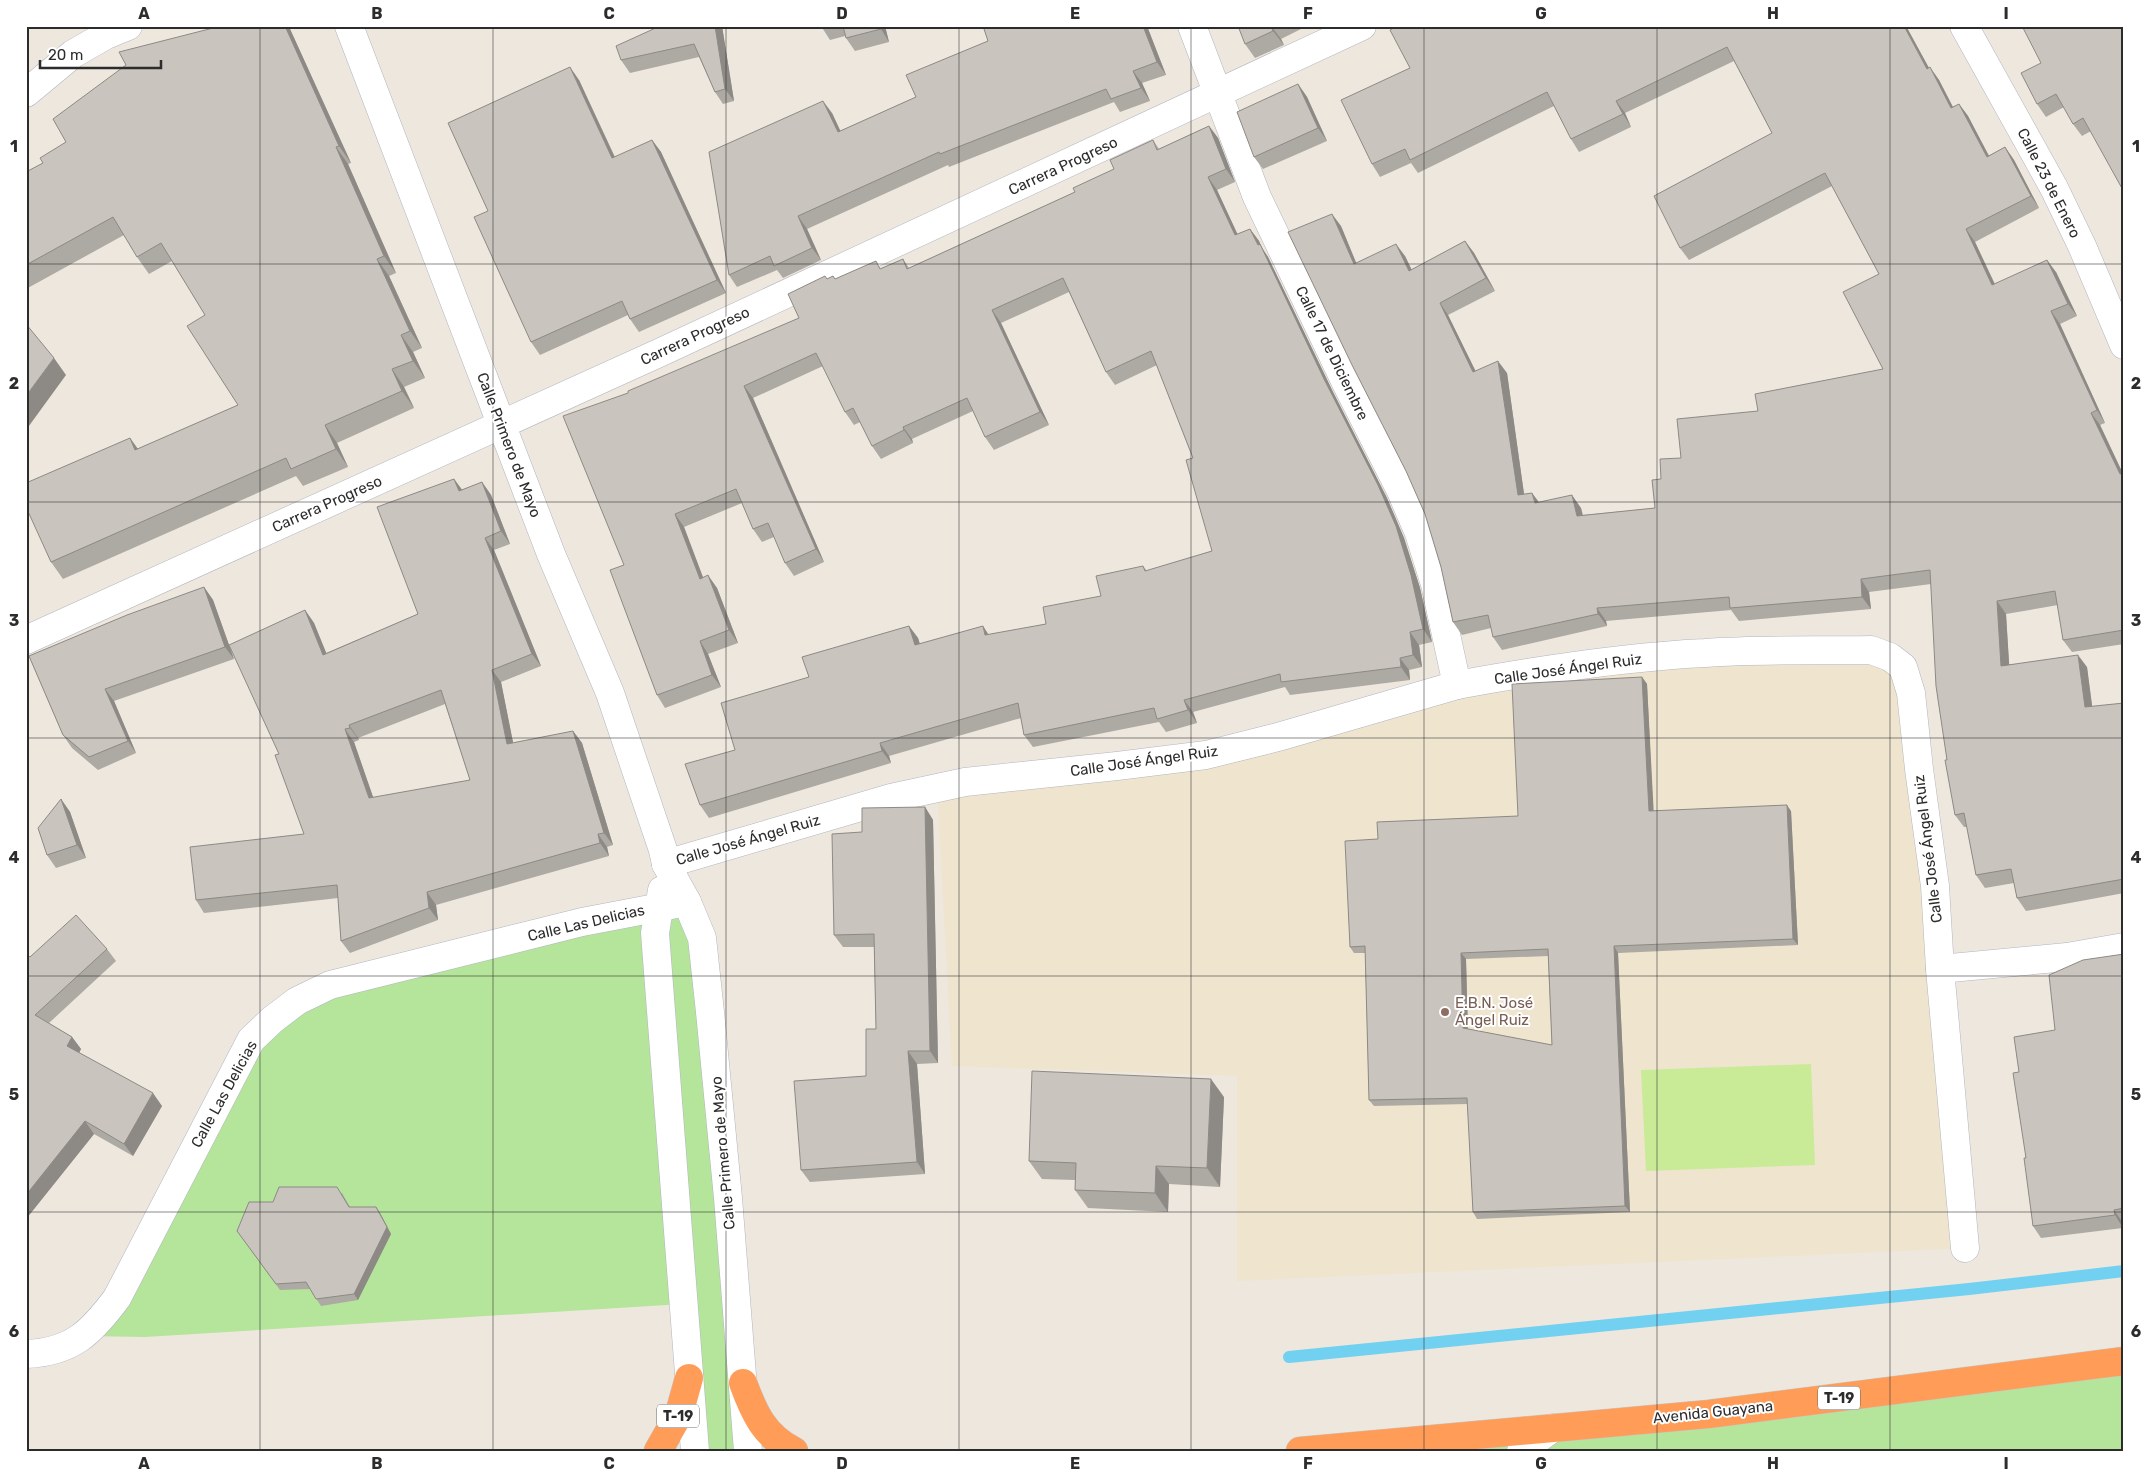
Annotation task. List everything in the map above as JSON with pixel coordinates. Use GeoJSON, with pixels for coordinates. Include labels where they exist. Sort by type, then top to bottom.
{"type":"FeatureCollection","features":[{"type":"Feature","properties":{"kind":"highway","name":"Avenida Guayana"},"geometry":{"type":"LineString","coordinates":[[1300,1451],[1710,1414],[2124,1361]]}},
{"type":"Feature","properties":{"kind":"highway","name":"T-19"},"geometry":{"type":"LineString","coordinates":[[658,1451],[679,1414],[689,1378]]}},
{"type":"Feature","properties":{"kind":"highway"},"geometry":{"type":"LineString","coordinates":[[743,1383],[755,1414],[767,1431],[794,1451]]}},
{"type":"Feature","properties":{"kind":"street"},"geometry":{"type":"LineString","coordinates":[[26,93],[73,54],[106,35],[128,26]]}},
{"type":"Feature","properties":{"kind":"street","name":"Calle Primero de Mayo"},"geometry":{"type":"LineString","coordinates":[[349,26],[551,554],[610,694],[663,850],[666,864],[687,902],[702,938],[748,1451]]}},
{"type":"Feature","properties":{"kind":"street","name":"Calle 17 de Diciembre"},"geometry":{"type":"LineString","coordinates":[[1192,26],[1257,197],[1342,376],[1401,491],[1419,533],[1435,584],[1457,685]]}},
{"type":"Feature","properties":{"kind":"street","name":"Carrera Progreso"},"geometry":{"type":"LineString","coordinates":[[26,640],[501,425],[1217,95],[1362,26]]}},
{"type":"Feature","properties":{"kind":"street","name":"Calle 23 de Enero"},"geometry":{"type":"LineString","coordinates":[[1964,26],[2054,188],[2082,246],[2124,345]]}},
{"type":"Feature","properties":{"kind":"street","name":"Calle José Ángel Ruiz"},"geometry":{"type":"LineString","coordinates":[[666,864],[891,798],[965,782],[1089,770],[1206,755],[1278,737],[1457,685],[1571,666],[1705,652],[1871,650],[1890,657],[1903,667],[1911,693],[1918,769],[1935,886],[1940,969],[1965,1248]]}},
{"type":"Feature","properties":{"kind":"street","name":"Calle Primero de Mayo"},"geometry":{"type":"LineString","coordinates":[[666,864],[655,933],[695,1451]]}},
{"type":"Feature","properties":{"kind":"street","name":"Calle Las Delicias"},"geometry":{"type":"LineString","coordinates":[[26,1354],[42,1354],[66,1348],[84,1336],[100,1321],[126,1282],[251,1040],[272,1020],[297,1001],[330,985],[582,922],[687,902]]}},
{"type":"Feature","properties":{"kind":"street"},"geometry":{"type":"LineString","coordinates":[[1940,969],[2067,958],[2124,947]]}},
{"type":"Feature","properties":{"kind":"street"},"geometry":{"type":"LineString","coordinates":[[1521,1451],[1553,1428]]}},
{"type":"Feature","properties":{"kind":"shaded area","name":"E.B.N. José Ángel Ruiz"},"geometry":{"type":"Polygon","coordinates":[[[1871,650],[1903,667],[1965,1248],[1237,1281],[1237,1076],[952,1066],[937,788],[1117,766],[1480,681],[1871,650]]]}},
{"type":"Feature","properties":{"kind":"green space"},"geometry":{"type":"Polygon","coordinates":[[[687,902],[748,1451],[695,1451],[683,1304],[145,1337],[84,1336],[230,1080],[297,1001],[687,902]]]}},
{"type":"Feature","properties":{"kind":"green space"},"geometry":{"type":"Polygon","coordinates":[[[1811,1064],[1815,1165],[1646,1171],[1641,1070],[1811,1064]]]}},
{"type":"Feature","properties":{"kind":"green space"},"geometry":{"type":"Polygon","coordinates":[[[2124,1361],[2124,1451],[1300,1451],[2124,1361]]]}},
{"type":"Feature","properties":{"kind":"building"},"geometry":{"type":"Polygon","coordinates":[[[221,26],[285,26],[339,146],[336,147],[384,256],[377,259],[410,331],[401,335],[413,361],[392,369],[402,391],[325,425],[336,449],[291,469],[286,458],[51,562],[26,507],[26,483],[130,438],[135,450],[238,405],[187,326],[205,315],[161,243],[137,257],[113,217],[26,265],[26,172],[43,163],[40,158],[66,142],[53,119],[126,65],[119,52],[221,26]]]}},
{"type":"Feature","properties":{"kind":"building"},"geometry":{"type":"Polygon","coordinates":[[[660,26],[715,26],[725,89],[715,92],[694,44],[621,60],[616,46],[660,26]]]}},
{"type":"Feature","properties":{"kind":"building"},"geometry":{"type":"Polygon","coordinates":[[[843,26],[880,26],[881,29],[846,38],[843,26]]]}},
{"type":"Feature","properties":{"kind":"building"},"geometry":{"type":"Polygon","coordinates":[[[983,26],[1143,26],[1157,62],[1133,71],[1141,88],[1111,99],[1106,89],[940,154],[939,152],[798,216],[812,248],[774,266],[770,256],[729,275],[709,152],[823,101],[838,132],[916,97],[906,75],[988,41],[983,26]]]}},
{"type":"Feature","properties":{"kind":"building"},"geometry":{"type":"Polygon","coordinates":[[[1238,26],[1271,26],[1273,31],[1245,44],[1238,26]]]}},
{"type":"Feature","properties":{"kind":"building"},"geometry":{"type":"Polygon","coordinates":[[[1397,26],[1904,26],[1927,69],[1930,67],[1951,108],[1959,104],[1987,157],[2005,147],[2031,196],[1966,229],[1992,285],[2047,260],[2068,304],[2051,311],[2097,410],[2091,413],[2120,474],[2124,473],[2124,630],[2063,640],[2055,591],[1997,601],[2001,666],[2078,655],[2085,707],[2124,703],[2124,879],[2017,898],[2011,869],[1976,875],[1964,813],[1955,815],[1945,760],[1947,760],[1936,686],[1930,570],[1861,579],[1862,597],[1730,608],[1729,597],[1597,608],[1598,614],[1493,637],[1488,615],[1453,622],[1441,567],[1425,514],[1406,471],[1288,232],[1332,214],[1354,264],[1396,244],[1409,271],[1465,241],[1486,278],[1440,303],[1473,372],[1498,361],[1518,495],[1532,493],[1535,503],[1572,495],[1577,516],[1655,508],[1652,480],[1661,479],[1660,459],[1681,458],[1677,419],[1758,411],[1755,394],[1883,369],[1843,292],[1879,274],[1825,173],[1680,248],[1654,196],[1772,133],[1727,47],[1616,101],[1623,114],[1571,139],[1547,92],[1410,160],[1405,149],[1372,164],[1341,100],[1410,68],[1390,30],[1397,26]]]}},
{"type":"Feature","properties":{"kind":"building"},"geometry":{"type":"Polygon","coordinates":[[[2022,26],[2124,26],[2124,192],[2083,118],[2073,124],[2056,94],[2037,104],[2021,73],[2041,63],[2022,26]]]}},
{"type":"Feature","properties":{"kind":"building"},"geometry":{"type":"Polygon","coordinates":[[[570,67],[612,158],[652,140],[717,280],[630,319],[622,301],[531,342],[474,217],[488,211],[448,123],[570,67]]]}},
{"type":"Feature","properties":{"kind":"building"},"geometry":{"type":"Polygon","coordinates":[[[1298,84],[1318,128],[1254,157],[1237,112],[1298,84]]]}},
{"type":"Feature","properties":{"kind":"building"},"geometry":{"type":"Polygon","coordinates":[[[1209,126],[1226,169],[1208,177],[1235,235],[1250,229],[1258,245],[1260,244],[1324,379],[1378,485],[1396,526],[1411,575],[1423,629],[1410,632],[1413,655],[1400,658],[1401,667],[1281,682],[1280,674],[1184,700],[1188,710],[1157,719],[1154,708],[1024,735],[1018,703],[880,743],[882,751],[700,805],[685,764],[735,750],[721,703],[809,677],[802,657],[909,626],[915,645],[983,626],[985,635],[1046,624],[1043,607],[1101,596],[1096,576],[1143,566],[1145,571],[1212,551],[1186,460],[1193,458],[1151,351],[1106,372],[1063,278],[992,310],[1040,412],[985,437],[967,398],[903,427],[904,430],[872,446],[853,408],[845,412],[816,353],[744,386],[816,549],[785,563],[768,523],[753,529],[736,489],[675,514],[700,579],[708,575],[729,630],[700,641],[712,675],[657,695],[610,570],[624,565],[563,416],[628,393],[628,391],[799,318],[788,294],[825,276],[827,279],[833,276],[835,279],[876,261],[880,269],[903,259],[907,269],[1075,192],[1073,188],[1114,169],[1110,160],[1153,140],[1157,150],[1209,126]]]}},
{"type":"Feature","properties":{"kind":"building"},"geometry":{"type":"Polygon","coordinates":[[[26,324],[54,358],[26,396],[26,324]]]}},
{"type":"Feature","properties":{"kind":"building"},"geometry":{"type":"Polygon","coordinates":[[[454,479],[459,491],[482,482],[501,531],[485,538],[532,654],[492,670],[507,744],[573,731],[604,833],[598,834],[600,843],[427,892],[429,908],[341,941],[337,885],[196,900],[190,847],[304,834],[275,755],[279,754],[229,645],[305,610],[323,655],[418,614],[377,507],[454,479]],[[441,690],[349,725],[350,728],[345,729],[369,798],[470,780],[441,690]]]}},
{"type":"Feature","properties":{"kind":"building"},"geometry":{"type":"Polygon","coordinates":[[[204,587],[225,647],[105,689],[128,741],[89,757],[63,735],[29,656],[127,615],[204,587]]]}},
{"type":"Feature","properties":{"kind":"building"},"geometry":{"type":"Polygon","coordinates":[[[1642,677],[1649,811],[1787,805],[1793,939],[1614,946],[1625,1206],[1473,1212],[1467,1098],[1369,1100],[1365,946],[1350,947],[1345,841],[1378,839],[1377,822],[1518,816],[1512,684],[1642,677]],[[1548,949],[1461,953],[1463,1028],[1552,1045],[1548,949]]]}},
{"type":"Feature","properties":{"kind":"building"},"geometry":{"type":"Polygon","coordinates":[[[61,799],[77,845],[47,855],[38,828],[61,799]]]}},
{"type":"Feature","properties":{"kind":"building"},"geometry":{"type":"Polygon","coordinates":[[[925,807],[930,1051],[908,1051],[917,1162],[801,1170],[794,1081],[866,1076],[866,1029],[876,1029],[874,934],[834,935],[832,834],[862,832],[862,808],[925,807]]]}},
{"type":"Feature","properties":{"kind":"building"},"geometry":{"type":"Polygon","coordinates":[[[76,915],[107,949],[35,1015],[72,1037],[67,1046],[153,1093],[124,1144],[85,1121],[26,1195],[26,954],[30,957],[76,915]]]}},
{"type":"Feature","properties":{"kind":"building"},"geometry":{"type":"Polygon","coordinates":[[[2124,954],[2124,1208],[2114,1210],[2115,1215],[2033,1226],[2024,1158],[2026,1158],[2013,1073],[2019,1072],[2014,1037],[2055,1030],[2049,975],[2083,960],[2124,954]]]}},
{"type":"Feature","properties":{"kind":"building"},"geometry":{"type":"Polygon","coordinates":[[[1032,1071],[1211,1079],[1207,1168],[1156,1166],[1155,1193],[1075,1190],[1076,1163],[1029,1161],[1032,1071]]]}},
{"type":"Feature","properties":{"kind":"building"},"geometry":{"type":"Polygon","coordinates":[[[279,1187],[337,1187],[349,1207],[376,1207],[387,1227],[354,1294],[316,1299],[306,1282],[276,1284],[237,1231],[249,1202],[273,1202],[279,1187]]]}},
{"type":"Feature","properties":{"kind":"waterway"},"geometry":{"type":"LineString","coordinates":[[1289,1357],[1969,1289],[2124,1271]]}},
{"type":"Feature","properties":{"kind":"place","name":"E.B.N. José Ángel Ruiz"},"geometry":{"type":"Point","coordinates":[1445,1012]}}]}
